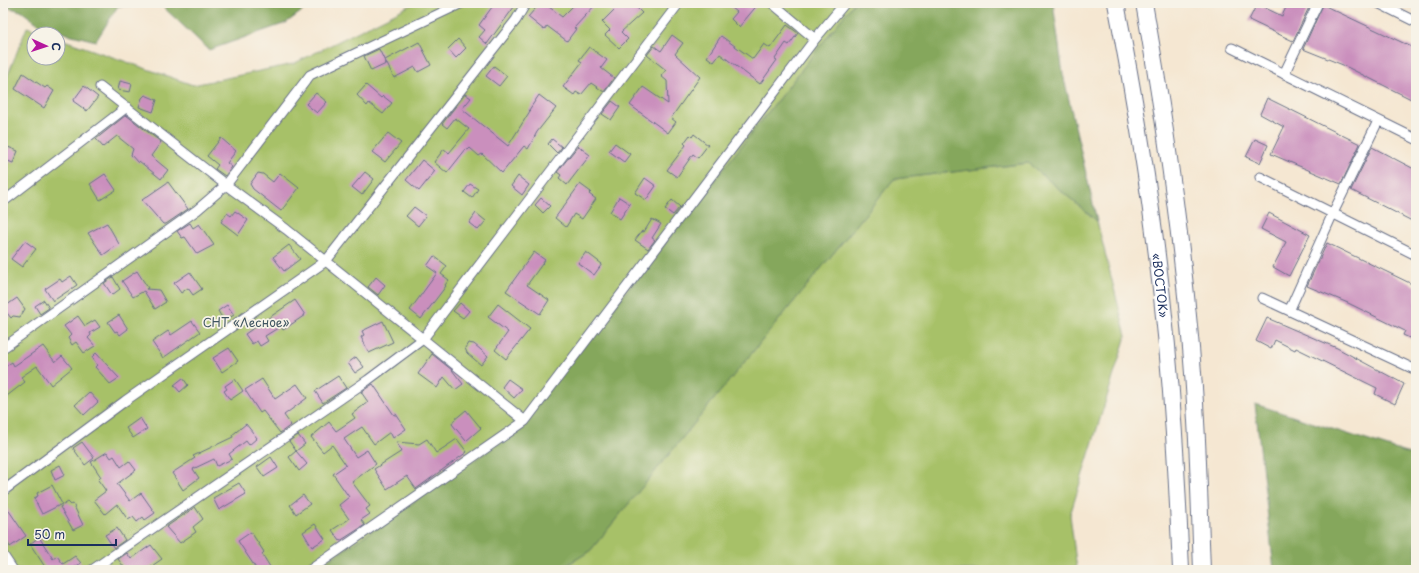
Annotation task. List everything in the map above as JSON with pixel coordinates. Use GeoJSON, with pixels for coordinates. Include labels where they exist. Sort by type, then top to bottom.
{"type":"FeatureCollection","features":[{"type":"Feature","properties":{"kind":"highway","name":"«ВОСТОК»"},"geometry":{"type":"LineString","coordinates":[[1116,3],[1134,92],[1165,326],[1174,433],[1181,570]]}},
{"type":"Feature","properties":{"kind":"highway","name":"«ВОСТОК»"},"geometry":{"type":"LineString","coordinates":[[1144,3],[1161,96],[1189,326],[1198,462],[1202,570]]}},
{"type":"Feature","properties":{"kind":"street"},"geometry":{"type":"LineString","coordinates":[[3,348],[196,210],[226,185],[310,75],[462,3]]}},
{"type":"Feature","properties":{"kind":"street"},"geometry":{"type":"LineString","coordinates":[[3,491],[125,401],[326,261],[516,20],[526,3]]}},
{"type":"Feature","properties":{"kind":"street"},"geometry":{"type":"LineString","coordinates":[[92,570],[368,380],[423,339],[680,3]]}},
{"type":"Feature","properties":{"kind":"street"},"geometry":{"type":"LineString","coordinates":[[772,3],[815,39]]}},
{"type":"Feature","properties":{"kind":"street"},"geometry":{"type":"LineString","coordinates":[[310,570],[525,421],[815,39],[845,3]]}},
{"type":"Feature","properties":{"kind":"street"},"geometry":{"type":"LineString","coordinates":[[1284,74],[1318,3]]}},
{"type":"Feature","properties":{"kind":"street"},"geometry":{"type":"LineString","coordinates":[[1378,3],[1416,22]]}},
{"type":"Feature","properties":{"kind":"street"},"geometry":{"type":"LineString","coordinates":[[1232,48],[1378,121],[1415,136]]}},
{"type":"Feature","properties":{"kind":"street"},"geometry":{"type":"LineString","coordinates":[[100,87],[128,107],[226,185],[286,229],[525,421]]}},
{"type":"Feature","properties":{"kind":"street"},"geometry":{"type":"LineString","coordinates":[[3,202],[128,107]]}},
{"type":"Feature","properties":{"kind":"street"},"geometry":{"type":"LineString","coordinates":[[1290,309],[1333,213],[1378,121]]}},
{"type":"Feature","properties":{"kind":"street"},"geometry":{"type":"LineString","coordinates":[[1260,177],[1416,255]]}},
{"type":"Feature","properties":{"kind":"street"},"geometry":{"type":"LineString","coordinates":[[1262,298],[1290,309],[1416,370]]}},
{"type":"Feature","properties":{"kind":"street"},"geometry":{"type":"LineString","coordinates":[[3,555],[13,570]]}},
{"type":"Feature","properties":{"kind":"green space"},"geometry":{"type":"Polygon","coordinates":[[[3,3],[313,3],[286,23],[209,50],[161,5],[118,6],[96,41],[66,34],[66,26],[41,26],[21,11],[3,6],[3,3]]]}},
{"type":"Feature","properties":{"kind":"green space","name":"СНТ «Лесное»"},"geometry":{"type":"Polygon","coordinates":[[[415,3],[854,3],[517,431],[315,570],[3,570],[3,87],[26,30],[26,66],[66,66],[66,41],[193,85],[293,64],[415,3]]]}},
{"type":"Feature","properties":{"kind":"green space"},"geometry":{"type":"Polygon","coordinates":[[[854,3],[1053,3],[1063,74],[1097,221],[1028,163],[894,179],[590,551],[559,570],[315,570],[517,431],[854,3]]]}},
{"type":"Feature","properties":{"kind":"green space"},"geometry":{"type":"Polygon","coordinates":[[[1029,163],[1097,221],[1126,336],[1070,515],[1077,570],[559,570],[590,551],[894,179],[1029,163]]]}},
{"type":"Feature","properties":{"kind":"green space"},"geometry":{"type":"Polygon","coordinates":[[[1255,404],[1416,456],[1416,570],[1274,570],[1255,404]]]}},
{"type":"Feature","properties":{"kind":"building"},"geometry":{"type":"Polygon","coordinates":[[[495,3],[517,3],[487,44],[479,37],[485,30],[479,25],[495,3]]]}},
{"type":"Feature","properties":{"kind":"building"},"geometry":{"type":"Polygon","coordinates":[[[540,3],[544,3],[562,17],[576,3],[597,3],[574,28],[576,29],[567,41],[547,26],[544,30],[528,17],[540,3]]]}},
{"type":"Feature","properties":{"kind":"building"},"geometry":{"type":"Polygon","coordinates":[[[621,3],[632,3],[642,13],[621,32],[628,39],[619,48],[605,35],[610,30],[602,22],[621,3]]]}},
{"type":"Feature","properties":{"kind":"building"},"geometry":{"type":"Polygon","coordinates":[[[726,3],[759,3],[739,27],[731,19],[737,12],[726,3]]]}},
{"type":"Feature","properties":{"kind":"building"},"geometry":{"type":"Polygon","coordinates":[[[1288,3],[1311,3],[1293,41],[1249,20],[1257,4],[1282,16],[1288,3]]]}},
{"type":"Feature","properties":{"kind":"building"},"geometry":{"type":"Polygon","coordinates":[[[1323,5],[1416,49],[1416,94],[1413,100],[1343,65],[1303,49],[1323,5]]]}},
{"type":"Feature","properties":{"kind":"building"},"geometry":{"type":"Polygon","coordinates":[[[787,25],[798,33],[789,45],[786,43],[775,59],[777,60],[760,84],[720,54],[714,62],[707,57],[721,36],[753,59],[764,44],[770,48],[787,25]]]}},
{"type":"Feature","properties":{"kind":"building"},"geometry":{"type":"Polygon","coordinates":[[[672,35],[683,43],[675,54],[700,77],[671,118],[676,122],[668,133],[630,105],[643,87],[668,104],[667,81],[661,76],[666,70],[647,55],[654,46],[661,51],[672,35]]]}},
{"type":"Feature","properties":{"kind":"building"},"geometry":{"type":"Polygon","coordinates":[[[458,39],[466,48],[456,58],[448,49],[458,39]]]}},
{"type":"Feature","properties":{"kind":"building"},"geometry":{"type":"Polygon","coordinates":[[[419,42],[431,65],[418,72],[415,67],[394,78],[385,60],[419,42]]]}},
{"type":"Feature","properties":{"kind":"building"},"geometry":{"type":"Polygon","coordinates":[[[589,47],[607,60],[601,68],[614,78],[604,92],[591,83],[581,95],[576,92],[574,95],[563,87],[582,62],[579,60],[589,47]]]}},
{"type":"Feature","properties":{"kind":"building"},"geometry":{"type":"Polygon","coordinates":[[[379,49],[386,64],[371,71],[364,56],[379,49]]]}},
{"type":"Feature","properties":{"kind":"building"},"geometry":{"type":"Polygon","coordinates":[[[494,66],[507,76],[499,86],[486,76],[494,66]]]}},
{"type":"Feature","properties":{"kind":"building"},"geometry":{"type":"Polygon","coordinates":[[[23,73],[45,88],[47,86],[54,91],[44,108],[15,89],[23,73]]]}},
{"type":"Feature","properties":{"kind":"building"},"geometry":{"type":"Polygon","coordinates":[[[120,81],[132,84],[130,92],[118,90],[120,81]]]}},
{"type":"Feature","properties":{"kind":"building"},"geometry":{"type":"Polygon","coordinates":[[[366,85],[381,98],[383,96],[392,103],[383,114],[369,103],[367,106],[357,95],[366,85]]]}},
{"type":"Feature","properties":{"kind":"building"},"geometry":{"type":"Polygon","coordinates":[[[84,86],[98,97],[87,111],[73,101],[84,86]]]}},
{"type":"Feature","properties":{"kind":"building"},"geometry":{"type":"Polygon","coordinates":[[[316,93],[327,102],[317,113],[306,104],[316,93]]]}},
{"type":"Feature","properties":{"kind":"building"},"geometry":{"type":"Polygon","coordinates":[[[465,94],[471,98],[462,109],[508,146],[539,95],[556,108],[537,132],[528,149],[524,146],[502,173],[482,154],[479,156],[470,148],[468,150],[466,149],[447,173],[434,162],[444,149],[449,153],[469,129],[455,118],[447,128],[442,124],[465,94]]]}},
{"type":"Feature","properties":{"kind":"building"},"geometry":{"type":"Polygon","coordinates":[[[145,95],[157,100],[153,112],[139,107],[142,98],[145,95]]]}},
{"type":"Feature","properties":{"kind":"building"},"geometry":{"type":"Polygon","coordinates":[[[1267,98],[1360,144],[1341,184],[1271,154],[1284,127],[1260,114],[1267,98]]]}},
{"type":"Feature","properties":{"kind":"building"},"geometry":{"type":"Polygon","coordinates":[[[612,101],[620,107],[611,120],[602,114],[612,101]]]}},
{"type":"Feature","properties":{"kind":"building"},"geometry":{"type":"Polygon","coordinates":[[[126,115],[161,142],[151,156],[168,170],[161,179],[139,161],[138,163],[131,155],[133,149],[117,136],[103,147],[96,139],[126,115]]]}},
{"type":"Feature","properties":{"kind":"building"},"geometry":{"type":"Polygon","coordinates":[[[388,133],[401,143],[385,162],[372,152],[388,133]]]}},
{"type":"Feature","properties":{"kind":"building"},"geometry":{"type":"Polygon","coordinates":[[[694,134],[708,145],[698,158],[693,154],[677,177],[667,170],[686,145],[684,143],[690,135],[692,137],[694,134]]]}},
{"type":"Feature","properties":{"kind":"building"},"geometry":{"type":"Polygon","coordinates":[[[221,138],[236,151],[227,163],[232,167],[225,176],[215,169],[218,165],[207,156],[221,138]]]}},
{"type":"Feature","properties":{"kind":"building"},"geometry":{"type":"Polygon","coordinates":[[[552,139],[562,147],[557,153],[548,144],[552,139]]]}},
{"type":"Feature","properties":{"kind":"building"},"geometry":{"type":"Polygon","coordinates":[[[1255,139],[1268,145],[1260,163],[1246,157],[1255,139]]]}},
{"type":"Feature","properties":{"kind":"building"},"geometry":{"type":"Polygon","coordinates":[[[615,143],[630,154],[624,162],[609,151],[615,143]]]}},
{"type":"Feature","properties":{"kind":"building"},"geometry":{"type":"Polygon","coordinates":[[[3,145],[18,151],[13,163],[3,159],[3,145]]]}},
{"type":"Feature","properties":{"kind":"building"},"geometry":{"type":"Polygon","coordinates":[[[578,146],[590,155],[567,185],[559,178],[561,175],[557,172],[578,146]]]}},
{"type":"Feature","properties":{"kind":"building"},"geometry":{"type":"Polygon","coordinates":[[[1372,147],[1416,170],[1416,223],[1351,190],[1372,147]]]}},
{"type":"Feature","properties":{"kind":"building"},"geometry":{"type":"Polygon","coordinates":[[[422,160],[435,171],[419,191],[406,180],[422,160]]]}},
{"type":"Feature","properties":{"kind":"building"},"geometry":{"type":"Polygon","coordinates":[[[365,172],[374,179],[362,195],[352,187],[365,172]]]}},
{"type":"Feature","properties":{"kind":"building"},"geometry":{"type":"Polygon","coordinates":[[[258,173],[263,174],[273,182],[280,173],[299,188],[281,211],[253,189],[250,184],[258,173]]]}},
{"type":"Feature","properties":{"kind":"building"},"geometry":{"type":"Polygon","coordinates":[[[105,174],[116,190],[100,200],[90,184],[105,174]]]}},
{"type":"Feature","properties":{"kind":"building"},"geometry":{"type":"Polygon","coordinates":[[[518,176],[529,185],[522,195],[511,186],[518,176]]]}},
{"type":"Feature","properties":{"kind":"building"},"geometry":{"type":"Polygon","coordinates":[[[645,178],[656,186],[646,200],[635,193],[645,178]]]}},
{"type":"Feature","properties":{"kind":"building"},"geometry":{"type":"Polygon","coordinates":[[[168,182],[188,209],[166,224],[163,224],[142,200],[168,182]]]}},
{"type":"Feature","properties":{"kind":"building"},"geometry":{"type":"Polygon","coordinates":[[[470,184],[478,189],[472,198],[464,192],[470,184]]]}},
{"type":"Feature","properties":{"kind":"building"},"geometry":{"type":"Polygon","coordinates":[[[580,184],[591,192],[589,194],[596,199],[582,219],[574,214],[566,227],[555,218],[580,184]]]}},
{"type":"Feature","properties":{"kind":"building"},"geometry":{"type":"Polygon","coordinates":[[[619,197],[630,204],[620,219],[610,212],[619,197]]]}},
{"type":"Feature","properties":{"kind":"building"},"geometry":{"type":"Polygon","coordinates":[[[541,198],[550,206],[543,213],[535,205],[541,198]]]}},
{"type":"Feature","properties":{"kind":"building"},"geometry":{"type":"Polygon","coordinates":[[[672,200],[680,207],[673,215],[665,209],[672,200]]]}},
{"type":"Feature","properties":{"kind":"building"},"geometry":{"type":"Polygon","coordinates":[[[414,207],[426,216],[418,226],[406,216],[414,207]]]}},
{"type":"Feature","properties":{"kind":"building"},"geometry":{"type":"Polygon","coordinates":[[[235,211],[248,220],[238,235],[221,222],[227,213],[231,216],[235,211]]]}},
{"type":"Feature","properties":{"kind":"building"},"geometry":{"type":"Polygon","coordinates":[[[476,213],[486,221],[478,230],[469,223],[476,213]]]}},
{"type":"Feature","properties":{"kind":"building"},"geometry":{"type":"Polygon","coordinates":[[[1269,213],[1310,235],[1289,276],[1273,267],[1286,242],[1261,229],[1269,213]]]}},
{"type":"Feature","properties":{"kind":"building"},"geometry":{"type":"Polygon","coordinates":[[[652,219],[661,224],[652,238],[655,240],[648,249],[635,240],[642,231],[644,232],[652,219]]]}},
{"type":"Feature","properties":{"kind":"building"},"geometry":{"type":"Polygon","coordinates":[[[107,223],[119,244],[103,255],[88,233],[107,223]]]}},
{"type":"Feature","properties":{"kind":"building"},"geometry":{"type":"Polygon","coordinates":[[[190,223],[193,228],[199,224],[214,245],[197,254],[185,237],[182,238],[177,231],[190,223]]]}},
{"type":"Feature","properties":{"kind":"building"},"geometry":{"type":"Polygon","coordinates":[[[25,241],[36,249],[22,267],[11,259],[25,241]]]}},
{"type":"Feature","properties":{"kind":"building"},"geometry":{"type":"Polygon","coordinates":[[[1327,243],[1416,286],[1416,341],[1403,335],[1405,331],[1348,303],[1307,286],[1327,243]]]}},
{"type":"Feature","properties":{"kind":"building"},"geometry":{"type":"Polygon","coordinates":[[[289,245],[300,259],[284,271],[273,257],[289,245]]]}},
{"type":"Feature","properties":{"kind":"building"},"geometry":{"type":"Polygon","coordinates":[[[534,252],[545,260],[527,285],[549,300],[540,314],[506,291],[534,252]]]}},
{"type":"Feature","properties":{"kind":"building"},"geometry":{"type":"Polygon","coordinates":[[[586,252],[602,264],[594,275],[578,263],[586,252]]]}},
{"type":"Feature","properties":{"kind":"building"},"geometry":{"type":"Polygon","coordinates":[[[434,256],[447,266],[441,274],[449,280],[421,319],[410,310],[437,273],[427,266],[434,256]]]}},
{"type":"Feature","properties":{"kind":"building"},"geometry":{"type":"Polygon","coordinates":[[[137,271],[148,288],[146,289],[159,290],[166,302],[155,309],[144,291],[133,297],[122,281],[137,271]]]}},
{"type":"Feature","properties":{"kind":"building"},"geometry":{"type":"Polygon","coordinates":[[[190,272],[202,289],[193,295],[188,288],[181,293],[174,283],[190,272]]]}},
{"type":"Feature","properties":{"kind":"building"},"geometry":{"type":"Polygon","coordinates":[[[71,276],[77,285],[53,301],[45,289],[60,279],[62,282],[71,276]]]}},
{"type":"Feature","properties":{"kind":"building"},"geometry":{"type":"Polygon","coordinates":[[[113,277],[120,289],[112,295],[104,283],[113,277]]]}},
{"type":"Feature","properties":{"kind":"building"},"geometry":{"type":"Polygon","coordinates":[[[376,277],[385,285],[378,295],[368,287],[376,277]]]}},
{"type":"Feature","properties":{"kind":"building"},"geometry":{"type":"Polygon","coordinates":[[[17,298],[25,309],[20,317],[13,316],[11,318],[3,308],[17,298]]]}},
{"type":"Feature","properties":{"kind":"building"},"geometry":{"type":"Polygon","coordinates":[[[44,300],[49,308],[40,314],[35,306],[44,300]]]}},
{"type":"Feature","properties":{"kind":"building"},"geometry":{"type":"Polygon","coordinates":[[[295,300],[305,315],[283,330],[281,326],[265,336],[268,341],[260,346],[257,341],[252,344],[245,334],[295,300]]]}},
{"type":"Feature","properties":{"kind":"building"},"geometry":{"type":"Polygon","coordinates":[[[460,303],[469,311],[463,318],[453,311],[460,303]]]}},
{"type":"Feature","properties":{"kind":"building"},"geometry":{"type":"Polygon","coordinates":[[[498,304],[530,329],[506,359],[495,350],[508,332],[488,317],[498,304]]]}},
{"type":"Feature","properties":{"kind":"building"},"geometry":{"type":"Polygon","coordinates":[[[227,305],[234,315],[224,321],[218,311],[227,305]]]}},
{"type":"Feature","properties":{"kind":"building"},"geometry":{"type":"Polygon","coordinates":[[[119,315],[128,329],[120,335],[117,331],[115,332],[108,322],[119,315]]]}},
{"type":"Feature","properties":{"kind":"building"},"geometry":{"type":"Polygon","coordinates":[[[78,316],[85,326],[95,320],[100,327],[90,333],[91,335],[88,338],[95,346],[84,353],[76,342],[72,345],[68,338],[71,335],[64,326],[78,316]]]}},
{"type":"Feature","properties":{"kind":"building"},"geometry":{"type":"Polygon","coordinates":[[[1267,318],[1337,348],[1404,384],[1395,404],[1375,394],[1377,388],[1296,348],[1295,350],[1275,340],[1271,349],[1256,341],[1267,318]]]}},
{"type":"Feature","properties":{"kind":"building"},"geometry":{"type":"Polygon","coordinates":[[[192,321],[200,332],[163,358],[152,342],[168,331],[171,335],[192,321]]]}},
{"type":"Feature","properties":{"kind":"building"},"geometry":{"type":"Polygon","coordinates":[[[383,321],[393,342],[369,353],[361,337],[364,335],[362,331],[383,321]]]}},
{"type":"Feature","properties":{"kind":"building"},"geometry":{"type":"Polygon","coordinates":[[[468,343],[474,344],[488,356],[481,365],[467,353],[465,348],[468,343]]]}},
{"type":"Feature","properties":{"kind":"building"},"geometry":{"type":"Polygon","coordinates":[[[43,346],[55,362],[62,356],[72,368],[51,385],[37,366],[21,377],[25,382],[3,399],[3,368],[12,362],[14,366],[43,346]]]}},
{"type":"Feature","properties":{"kind":"building"},"geometry":{"type":"Polygon","coordinates":[[[229,348],[238,361],[222,372],[213,358],[229,348]]]}},
{"type":"Feature","properties":{"kind":"building"},"geometry":{"type":"Polygon","coordinates":[[[96,353],[119,378],[110,384],[95,367],[97,365],[92,357],[96,353]]]}},
{"type":"Feature","properties":{"kind":"building"},"geometry":{"type":"Polygon","coordinates":[[[432,354],[452,370],[463,384],[455,390],[444,377],[437,388],[418,374],[432,354]]]}},
{"type":"Feature","properties":{"kind":"building"},"geometry":{"type":"Polygon","coordinates":[[[356,357],[364,367],[355,373],[348,363],[356,357]]]}},
{"type":"Feature","properties":{"kind":"building"},"geometry":{"type":"Polygon","coordinates":[[[338,376],[346,388],[323,403],[315,391],[338,376]]]}},
{"type":"Feature","properties":{"kind":"building"},"geometry":{"type":"Polygon","coordinates":[[[183,378],[188,385],[180,392],[174,385],[183,378]]]}},
{"type":"Feature","properties":{"kind":"building"},"geometry":{"type":"Polygon","coordinates":[[[235,379],[243,391],[230,400],[224,391],[227,389],[225,386],[235,379]]]}},
{"type":"Feature","properties":{"kind":"building"},"geometry":{"type":"Polygon","coordinates":[[[262,379],[275,399],[297,384],[307,398],[284,415],[291,425],[280,433],[263,411],[260,413],[245,390],[262,379]]]}},
{"type":"Feature","properties":{"kind":"building"},"geometry":{"type":"Polygon","coordinates":[[[508,379],[522,389],[514,398],[502,387],[508,379]]]}},
{"type":"Feature","properties":{"kind":"building"},"geometry":{"type":"Polygon","coordinates":[[[373,384],[394,415],[396,414],[406,429],[393,438],[390,432],[374,444],[362,427],[344,439],[356,457],[367,450],[376,464],[352,482],[370,506],[366,509],[370,514],[361,520],[365,525],[340,541],[332,530],[349,519],[339,505],[349,497],[333,474],[346,465],[332,445],[323,452],[311,437],[329,422],[336,431],[355,418],[352,414],[368,402],[361,392],[373,384]]]}},
{"type":"Feature","properties":{"kind":"building"},"geometry":{"type":"Polygon","coordinates":[[[89,392],[98,402],[84,415],[75,405],[89,392]]]}},
{"type":"Feature","properties":{"kind":"building"},"geometry":{"type":"Polygon","coordinates":[[[466,410],[481,428],[466,441],[452,424],[454,420],[466,410]]]}},
{"type":"Feature","properties":{"kind":"building"},"geometry":{"type":"Polygon","coordinates":[[[140,418],[147,429],[133,438],[126,428],[140,418]]]}},
{"type":"Feature","properties":{"kind":"building"},"geometry":{"type":"Polygon","coordinates":[[[246,424],[257,438],[249,445],[246,441],[229,454],[232,459],[217,466],[214,459],[193,469],[199,478],[183,490],[172,473],[195,458],[193,456],[233,437],[232,435],[246,424]]]}},
{"type":"Feature","properties":{"kind":"building"},"geometry":{"type":"Polygon","coordinates":[[[298,435],[305,444],[296,451],[289,441],[298,435]]]}},
{"type":"Feature","properties":{"kind":"building"},"geometry":{"type":"Polygon","coordinates":[[[427,439],[436,453],[457,439],[467,452],[416,489],[407,476],[387,489],[374,469],[402,451],[396,442],[419,444],[427,439]]]}},
{"type":"Feature","properties":{"kind":"building"},"geometry":{"type":"Polygon","coordinates":[[[82,442],[94,458],[85,465],[73,448],[82,442]]]}},
{"type":"Feature","properties":{"kind":"building"},"geometry":{"type":"Polygon","coordinates":[[[296,451],[307,464],[299,471],[289,457],[296,451]]]}},
{"type":"Feature","properties":{"kind":"building"},"geometry":{"type":"Polygon","coordinates":[[[107,452],[111,458],[114,456],[121,467],[129,461],[136,470],[117,484],[130,501],[141,493],[155,513],[145,520],[143,517],[137,522],[133,517],[128,520],[117,504],[105,514],[94,500],[106,491],[98,480],[101,477],[91,462],[107,452]]]}},
{"type":"Feature","properties":{"kind":"building"},"geometry":{"type":"Polygon","coordinates":[[[271,457],[278,468],[264,477],[257,467],[271,457]]]}},
{"type":"Feature","properties":{"kind":"building"},"geometry":{"type":"Polygon","coordinates":[[[60,465],[65,475],[55,480],[51,470],[60,465]]]}},
{"type":"Feature","properties":{"kind":"building"},"geometry":{"type":"Polygon","coordinates":[[[239,483],[246,494],[219,510],[213,498],[239,483]]]}},
{"type":"Feature","properties":{"kind":"building"},"geometry":{"type":"Polygon","coordinates":[[[52,485],[62,504],[42,514],[34,498],[38,496],[37,493],[52,485]]]}},
{"type":"Feature","properties":{"kind":"building"},"geometry":{"type":"Polygon","coordinates":[[[303,495],[310,504],[296,514],[290,505],[303,495]]]}},
{"type":"Feature","properties":{"kind":"building"},"geometry":{"type":"Polygon","coordinates":[[[3,502],[26,536],[10,547],[3,535],[3,502]]]}},
{"type":"Feature","properties":{"kind":"building"},"geometry":{"type":"Polygon","coordinates":[[[68,502],[71,505],[73,504],[83,525],[73,530],[60,507],[68,502]]]}},
{"type":"Feature","properties":{"kind":"building"},"geometry":{"type":"Polygon","coordinates":[[[195,507],[203,519],[193,527],[196,532],[180,543],[166,527],[195,507]]]}},
{"type":"Feature","properties":{"kind":"building"},"geometry":{"type":"Polygon","coordinates":[[[315,524],[325,539],[312,547],[303,532],[315,524]]]}},
{"type":"Feature","properties":{"kind":"building"},"geometry":{"type":"Polygon","coordinates":[[[117,528],[125,540],[114,548],[105,535],[117,528]]]}},
{"type":"Feature","properties":{"kind":"building"},"geometry":{"type":"Polygon","coordinates":[[[251,532],[264,552],[262,554],[272,570],[257,570],[238,541],[251,532]]]}},
{"type":"Feature","properties":{"kind":"building"},"geometry":{"type":"Polygon","coordinates":[[[39,537],[53,559],[57,556],[63,564],[75,556],[81,563],[71,570],[47,570],[30,544],[39,537]]]}},
{"type":"Feature","properties":{"kind":"building"},"geometry":{"type":"Polygon","coordinates":[[[151,545],[162,559],[146,570],[126,570],[118,559],[127,553],[131,559],[151,545]]]}}]}
